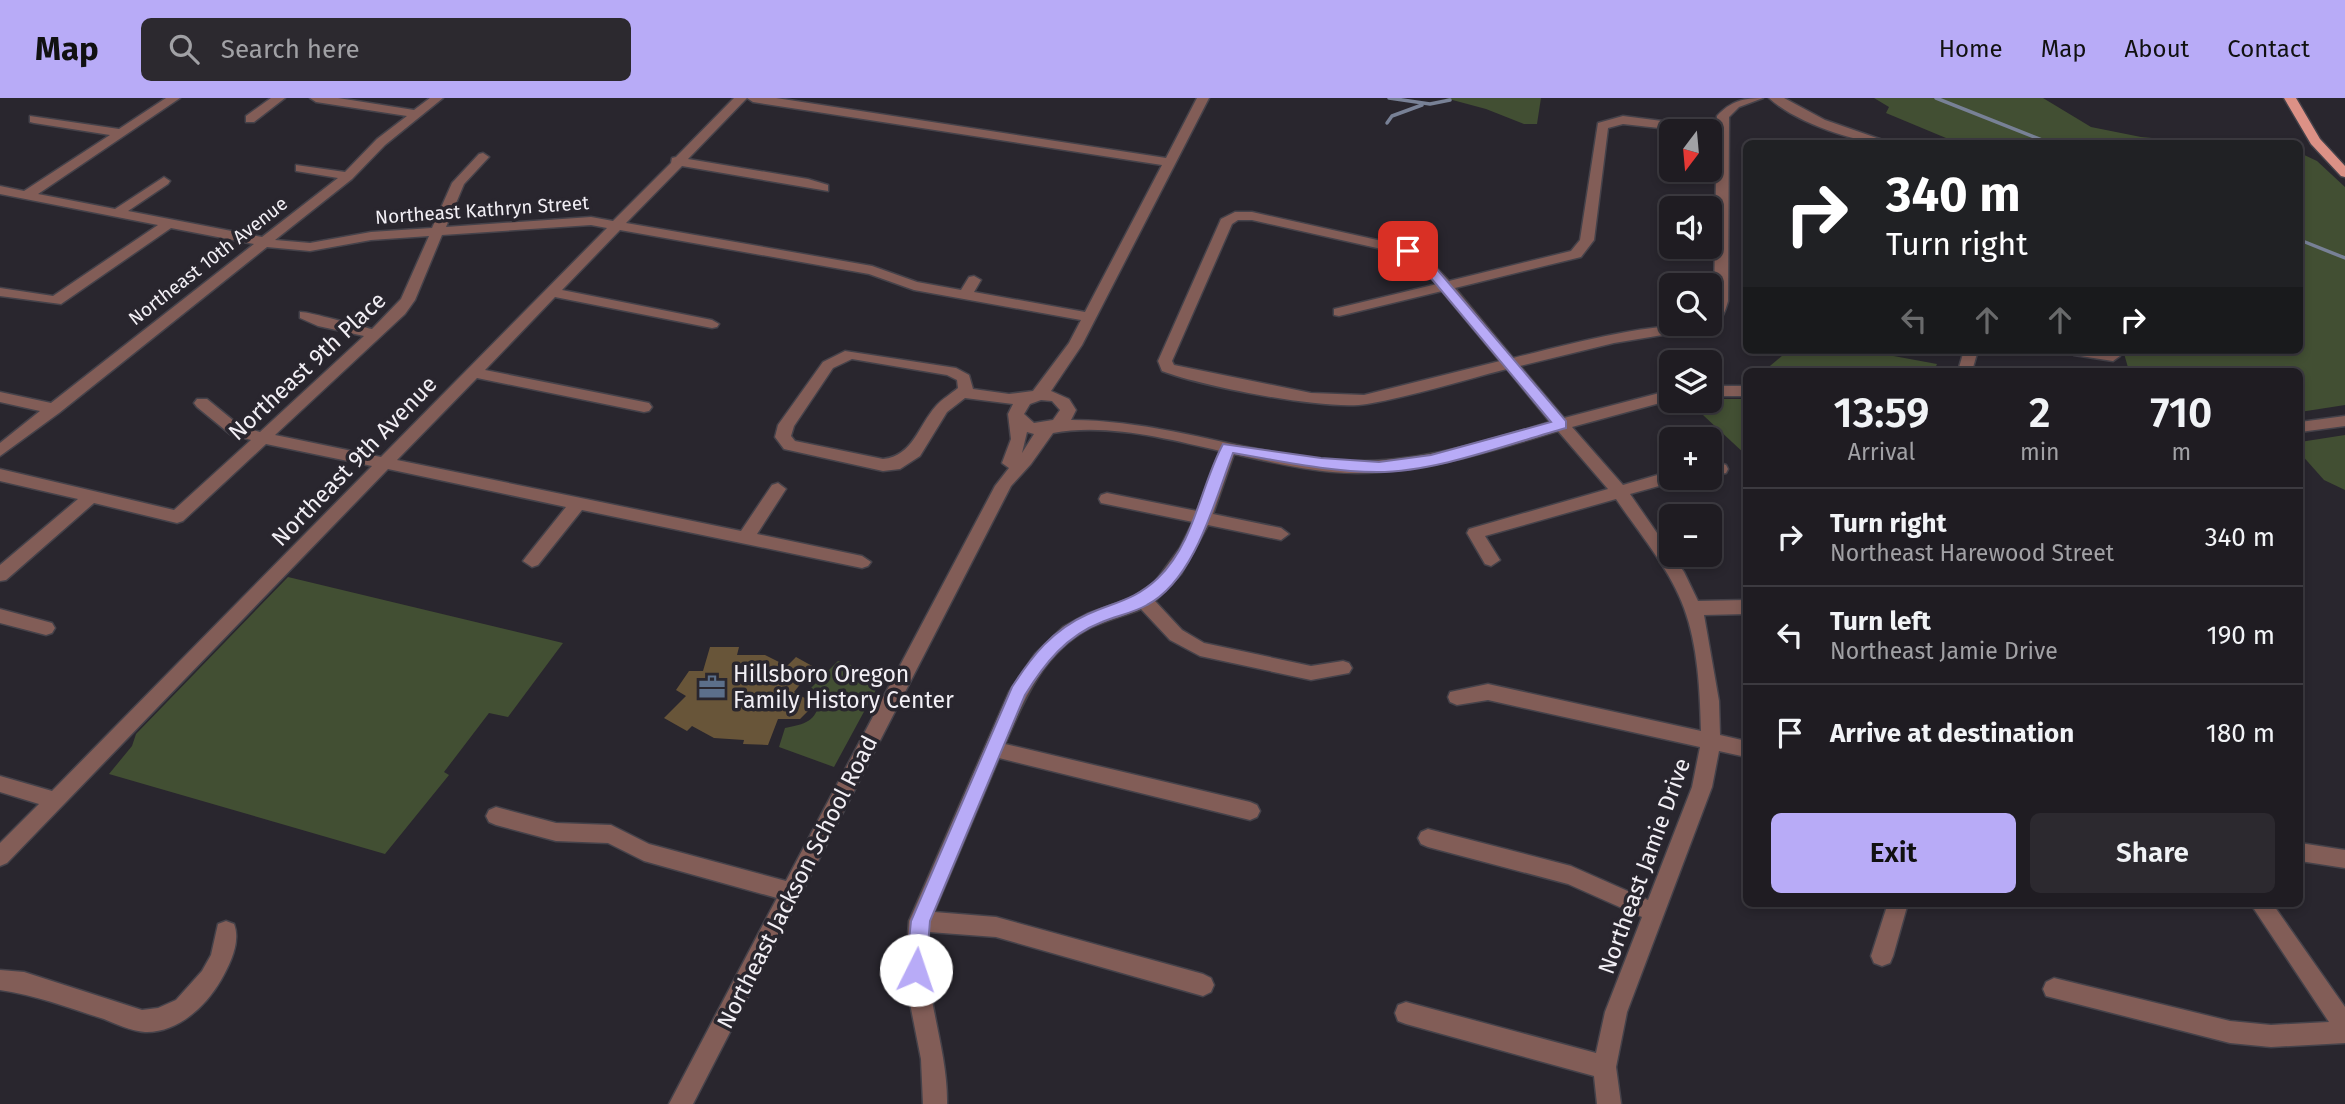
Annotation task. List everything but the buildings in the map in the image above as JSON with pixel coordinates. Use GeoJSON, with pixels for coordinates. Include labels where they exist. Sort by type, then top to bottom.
{"type":"FeatureCollection","features":[{"type":"Feature","properties":{"kind":"main road"},"geometry":{"type":"LineString","coordinates":[[2290,98],[2315,141],[2342,167]]}},
{"type":"Feature","properties":{"kind":"street"},"geometry":{"type":"LineString","coordinates":[[27,195],[174,98]]}},
{"type":"Feature","properties":{"kind":"street"},"geometry":{"type":"LineString","coordinates":[[250,119],[279,98]]}},
{"type":"Feature","properties":{"kind":"street"},"geometry":{"type":"LineString","coordinates":[[316,98],[417,114]]}},
{"type":"Feature","properties":{"kind":"street","name":"Northeast 10th Avenue"},"geometry":{"type":"LineString","coordinates":[[0,451],[348,176],[381,142],[437,98]]}},
{"type":"Feature","properties":{"kind":"street","name":"Northeast 9th Avenue"},"geometry":{"type":"LineString","coordinates":[[0,857],[617,225],[676,161],[741,98]]}},
{"type":"Feature","properties":{"kind":"street"},"geometry":{"type":"LineString","coordinates":[[753,98],[1170,162]]}},
{"type":"Feature","properties":{"kind":"street"},"geometry":{"type":"LineString","coordinates":[[1018,419],[1018,407],[1051,383],[1065,356],[1075,345],[1203,98]]}},
{"type":"Feature","properties":{"kind":"street"},"geometry":{"type":"LineString","coordinates":[[1721,98],[1735,105]]}},
{"type":"Feature","properties":{"kind":"street"},"geometry":{"type":"LineString","coordinates":[[1722,119],[1735,105],[1757,98]]}},
{"type":"Feature","properties":{"kind":"street"},"geometry":{"type":"LineString","coordinates":[[1775,98],[1809,118],[1869,140]]}},
{"type":"Feature","properties":{"kind":"street"},"geometry":{"type":"LineString","coordinates":[[34,119],[120,134]]}},
{"type":"Feature","properties":{"kind":"street"},"geometry":{"type":"LineString","coordinates":[[1339,312],[1566,258],[1583,250],[1587,240],[1602,127],[1623,121],[1659,125]]}},
{"type":"Feature","properties":{"kind":"street","name":"Northeast 9th Place"},"geometry":{"type":"LineString","coordinates":[[91,497],[177,517],[376,334],[408,300],[458,183],[483,157]]}},
{"type":"Feature","properties":{"kind":"street"},"geometry":{"type":"LineString","coordinates":[[676,161],[823,188]]}},
{"type":"Feature","properties":{"kind":"street"},"geometry":{"type":"LineString","coordinates":[[300,168],[348,176]]}},
{"type":"Feature","properties":{"kind":"street"},"geometry":{"type":"LineString","coordinates":[[116,214],[164,181]]}},
{"type":"Feature","properties":{"kind":"street"},"geometry":{"type":"LineString","coordinates":[[1716,182],[1720,273]]}},
{"type":"Feature","properties":{"kind":"street","name":"Northeast Kathryn Street"},"geometry":{"type":"LineString","coordinates":[[0,190],[263,242],[310,247],[371,236],[585,221],[872,270],[908,284],[1090,317]]}},
{"type":"Feature","properties":{"kind":"street","name":"Northeast Jamie Drive"},"geometry":{"type":"LineString","coordinates":[[1511,365],[1353,401],[1311,398],[1167,368],[1166,357],[1226,222],[1235,216],[1252,216],[1408,251],[1420,257],[1446,287],[1620,492],[1664,552],[1693,608],[1705,657],[1711,741],[1702,787],[1616,1012],[1605,1067],[1609,1104]]}},
{"type":"Feature","properties":{"kind":"street"},"geometry":{"type":"LineString","coordinates":[[0,292],[56,301],[168,224]]}},
{"type":"Feature","properties":{"kind":"street"},"geometry":{"type":"LineString","coordinates":[[965,295],[974,280]]}},
{"type":"Feature","properties":{"kind":"street"},"geometry":{"type":"LineString","coordinates":[[549,292],[712,324]]}},
{"type":"Feature","properties":{"kind":"street"},"geometry":{"type":"LineString","coordinates":[[305,315],[323,323],[376,334]]}},
{"type":"Feature","properties":{"kind":"street"},"geometry":{"type":"LineString","coordinates":[[1511,365],[1614,338],[1659,331]]}},
{"type":"Feature","properties":{"kind":"street"},"geometry":{"type":"LineString","coordinates":[[1050,428],[1064,420],[1065,385],[1075,359],[1075,345]]}},
{"type":"Feature","properties":{"kind":"street"},"geometry":{"type":"LineString","coordinates":[[964,393],[967,384],[959,373],[850,354],[828,365],[786,425],[783,437],[795,447],[892,465],[914,452],[942,408],[964,393],[1009,399],[1055,397],[1080,414],[1123,427],[1321,463],[1379,467],[1431,460],[1659,398]]}},
{"type":"Feature","properties":{"kind":"street"},"geometry":{"type":"LineString","coordinates":[[2100,354],[2113,356]]}},
{"type":"Feature","properties":{"kind":"street"},"geometry":{"type":"LineString","coordinates":[[472,372],[644,407]]}},
{"type":"Feature","properties":{"kind":"street"},"geometry":{"type":"LineString","coordinates":[[1722,391],[1743,391]]}},
{"type":"Feature","properties":{"kind":"street"},"geometry":{"type":"LineString","coordinates":[[964,393],[976,401],[1004,409],[1031,428],[1075,425],[1123,427]]}},
{"type":"Feature","properties":{"kind":"street"},"geometry":{"type":"LineString","coordinates":[[0,397],[54,409]]}},
{"type":"Feature","properties":{"kind":"street"},"geometry":{"type":"LineString","coordinates":[[202,403],[235,430],[263,438],[862,562]]}},
{"type":"Feature","properties":{"kind":"street","name":"Northeast Jackson School Road"},"geometry":{"type":"LineString","coordinates":[[681,1104],[1010,473],[1010,462],[1021,441],[1018,419]]}},
{"type":"Feature","properties":{"kind":"street"},"geometry":{"type":"LineString","coordinates":[[2303,427],[2345,421]]}},
{"type":"Feature","properties":{"kind":"street","name":"Northeast Jackson School Road"},"geometry":{"type":"LineString","coordinates":[[1010,473],[1022,465],[1037,438],[1050,428]]}},
{"type":"Feature","properties":{"kind":"street"},"geometry":{"type":"LineString","coordinates":[[935,1104],[937,1084],[917,984],[915,956],[920,921],[1018,692],[1038,661],[1062,636],[1092,619],[1143,600],[1166,580],[1189,549],[1228,447]]}},
{"type":"Feature","properties":{"kind":"street"},"geometry":{"type":"LineString","coordinates":[[0,475],[91,497]]}},
{"type":"Feature","properties":{"kind":"street"},"geometry":{"type":"LineString","coordinates":[[1491,560],[1475,533],[1659,481]]}},
{"type":"Feature","properties":{"kind":"street"},"geometry":{"type":"LineString","coordinates":[[745,538],[778,489]]}},
{"type":"Feature","properties":{"kind":"street"},"geometry":{"type":"LineString","coordinates":[[0,575],[91,497]]}},
{"type":"Feature","properties":{"kind":"street"},"geometry":{"type":"LineString","coordinates":[[1107,499],[1280,534]]}},
{"type":"Feature","properties":{"kind":"street"},"geometry":{"type":"LineString","coordinates":[[532,561],[578,503]]}},
{"type":"Feature","properties":{"kind":"street"},"geometry":{"type":"LineString","coordinates":[[1143,600],[1176,635],[1200,649],[1311,673],[1343,668]]}},
{"type":"Feature","properties":{"kind":"street"},"geometry":{"type":"LineString","coordinates":[[1693,608],[1743,607]]}},
{"type":"Feature","properties":{"kind":"street"},"geometry":{"type":"LineString","coordinates":[[0,616],[46,628]]}},
{"type":"Feature","properties":{"kind":"street"},"geometry":{"type":"LineString","coordinates":[[1457,697],[1488,692],[1743,748]]}},
{"type":"Feature","properties":{"kind":"street"},"geometry":{"type":"LineString","coordinates":[[994,749],[1250,811]]}},
{"type":"Feature","properties":{"kind":"street"},"geometry":{"type":"LineString","coordinates":[[0,784],[55,800]]}},
{"type":"Feature","properties":{"kind":"street"},"geometry":{"type":"LineString","coordinates":[[496,816],[556,832],[611,834],[645,852],[791,892]]}},
{"type":"Feature","properties":{"kind":"street"},"geometry":{"type":"LineString","coordinates":[[1428,838],[1572,875],[1653,912]]}},
{"type":"Feature","properties":{"kind":"street"},"geometry":{"type":"LineString","coordinates":[[2303,852],[2345,859]]}},
{"type":"Feature","properties":{"kind":"street"},"geometry":{"type":"LineString","coordinates":[[1882,956],[1897,907]]}},
{"type":"Feature","properties":{"kind":"street"},"geometry":{"type":"LineString","coordinates":[[2054,989],[2230,1032],[2271,1036],[2345,1029],[2263,907]]}},
{"type":"Feature","properties":{"kind":"street"},"geometry":{"type":"LineString","coordinates":[[920,921],[996,927],[1203,985]]}},
{"type":"Feature","properties":{"kind":"street"},"geometry":{"type":"LineString","coordinates":[[0,980],[24,983],[142,1021],[153,1021],[174,1014],[196,994],[217,966],[226,932]]}},
{"type":"Feature","properties":{"kind":"street"},"geometry":{"type":"LineString","coordinates":[[1405,1013],[1605,1067]]}},
{"type":"Feature","properties":{"kind":"green space"},"geometry":{"type":"Polygon","coordinates":[[[1445,98],[1541,98],[1537,124],[1524,124],[1486,109],[1445,98]]]}},
{"type":"Feature","properties":{"kind":"green space"},"geometry":{"type":"Polygon","coordinates":[[[1874,98],[2043,98],[2091,127],[2141,137],[2175,140],[1951,140],[1886,113],[1889,107],[1874,98]]]}},
{"type":"Feature","properties":{"kind":"green space"},"geometry":{"type":"Polygon","coordinates":[[[2303,154],[2317,161],[2345,187],[2345,405],[2303,412],[2303,368],[2128,368],[2124,354],[2303,354],[2303,154]]]}},
{"type":"Feature","properties":{"kind":"green space"},"geometry":{"type":"Polygon","coordinates":[[[1784,354],[1883,354],[1937,364],[1935,368],[1768,368],[1784,354]]]}},
{"type":"Feature","properties":{"kind":"green space"},"geometry":{"type":"Polygon","coordinates":[[[1722,399],[1743,399],[1743,452],[1722,433],[1722,427],[1716,427],[1701,413],[1722,413],[1722,399]]]}},
{"type":"Feature","properties":{"kind":"green space"},"geometry":{"type":"Polygon","coordinates":[[[2345,435],[2345,490],[2324,480],[2303,456],[2303,442],[2345,435]]]}},
{"type":"Feature","properties":{"kind":"green space"},"geometry":{"type":"Polygon","coordinates":[[[288,577],[563,643],[508,717],[489,713],[444,772],[449,775],[385,854],[109,774],[132,746],[136,734],[288,577]]]}},
{"type":"Feature","properties":{"kind":"green space"},"geometry":{"type":"Polygon","coordinates":[[[838,661],[851,665],[854,672],[879,684],[834,767],[779,747],[785,728],[804,723],[816,713],[820,700],[809,690],[838,661]]]}},
{"type":"Feature","properties":{"kind":"waterway"},"geometry":{"type":"LineString","coordinates":[[1389,98],[1430,104],[1450,100]]}},
{"type":"Feature","properties":{"kind":"waterway"},"geometry":{"type":"LineString","coordinates":[[1936,98],[2042,140]]}},
{"type":"Feature","properties":{"kind":"waterway"},"geometry":{"type":"LineString","coordinates":[[1387,123],[1392,116],[1422,105]]}},
{"type":"Feature","properties":{"kind":"waterway"},"geometry":{"type":"LineString","coordinates":[[2303,241],[2345,258]]}},
{"type":"Feature","properties":{"kind":"place","name":"Hillsboro Oregon Family History Center"},"geometry":{"type":"Point","coordinates":[712,687]}},
{"type":"Feature","properties":{"kind":"route"},"geometry":{"type":"LineString","coordinates":[[916,970],[915,956],[920,921],[944,859],[1018,692],[1038,661],[1062,636],[1092,619],[1143,600],[1166,580],[1189,549],[1228,447],[1321,463],[1379,467],[1431,460],[1561,425],[1420,257],[1408,251]]}}]}
